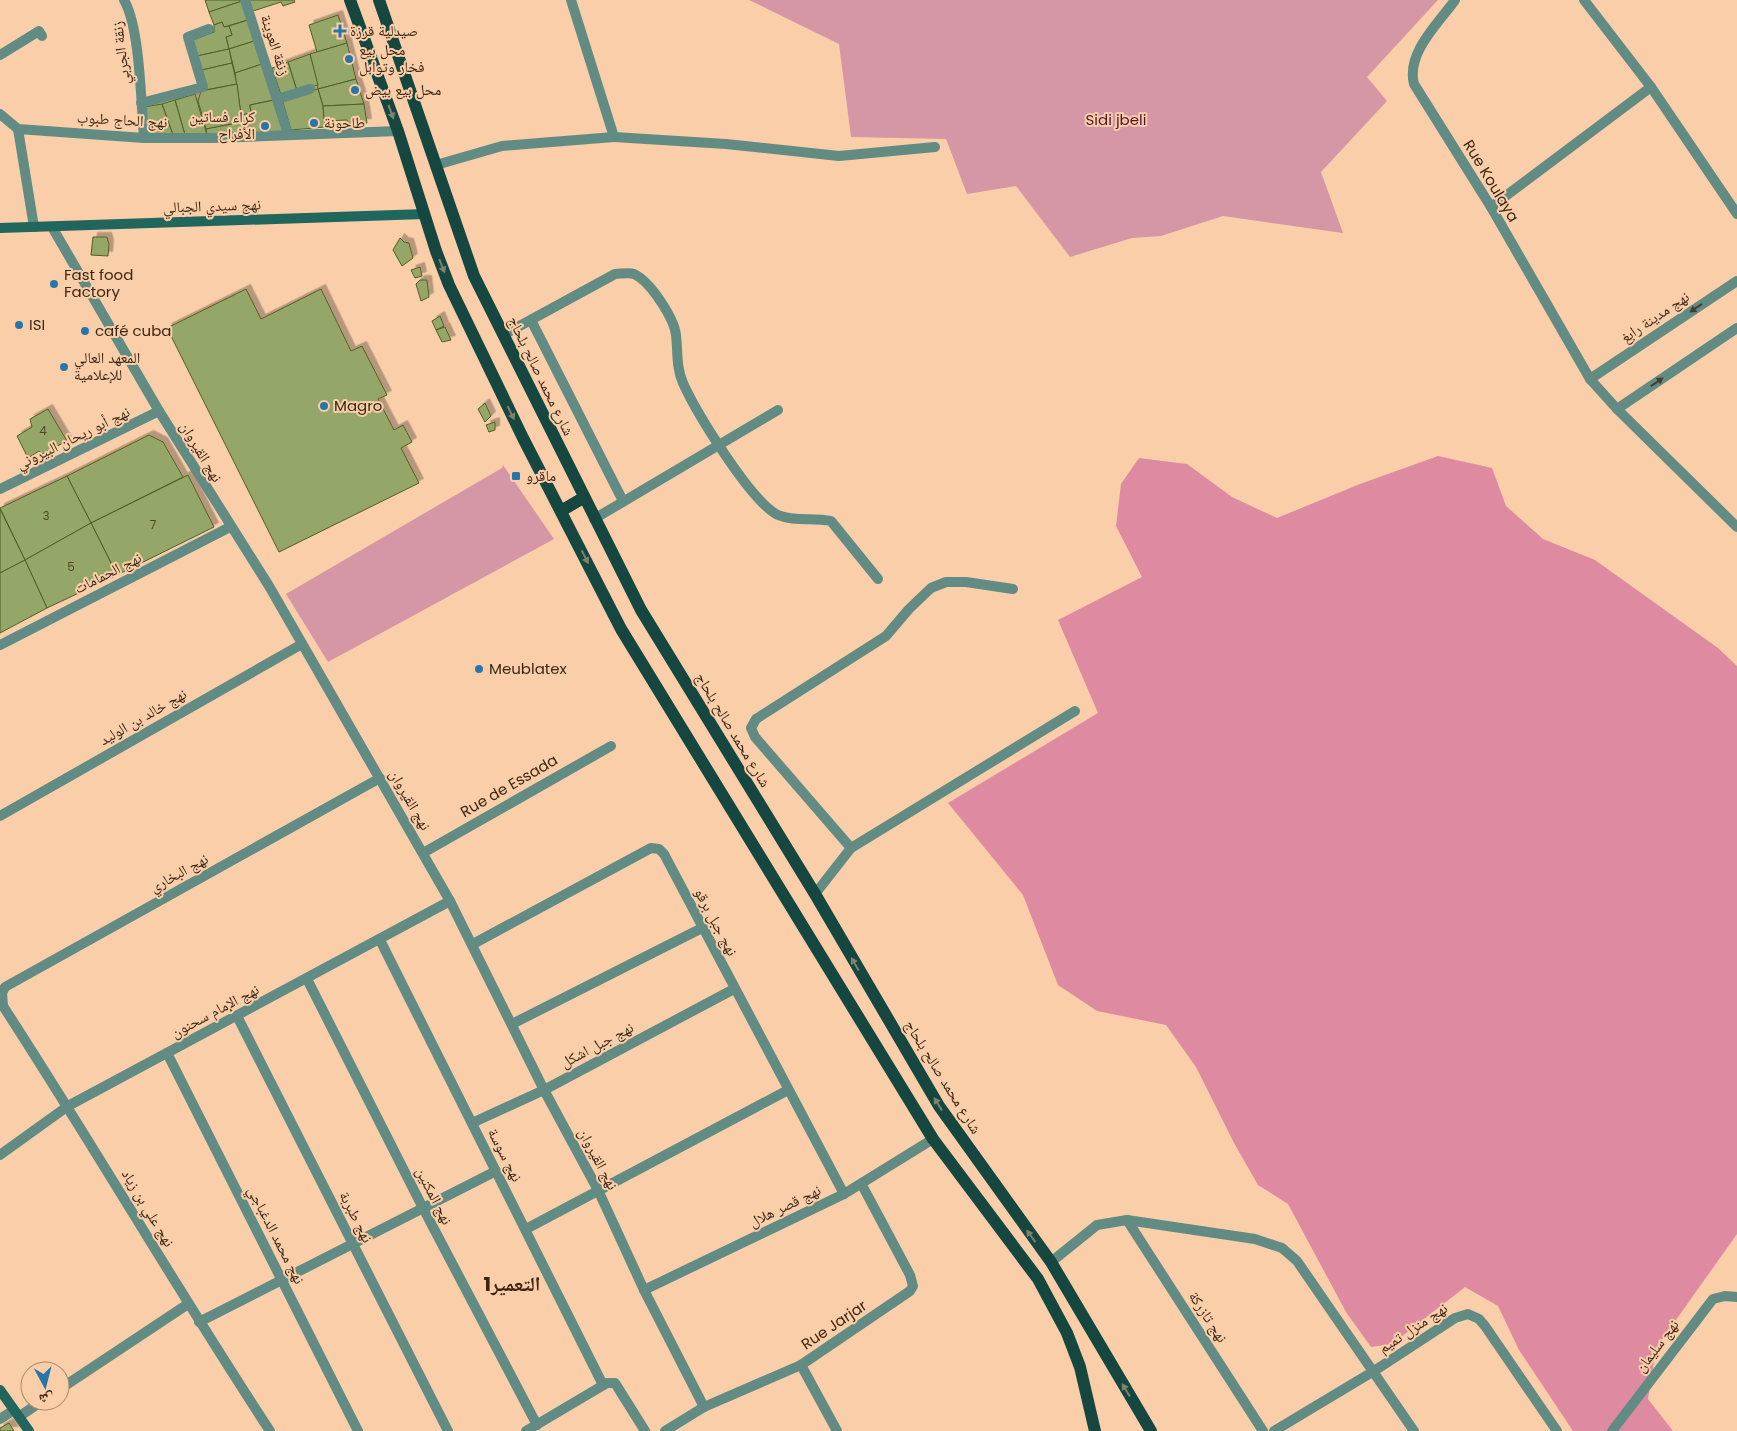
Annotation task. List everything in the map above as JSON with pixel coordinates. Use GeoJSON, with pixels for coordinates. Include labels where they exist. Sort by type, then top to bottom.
{"type":"FeatureCollection","features":[{"type":"Feature","properties":{"kind":"main road"},"geometry":{"type":"LineString","coordinates":[[350,0],[398,131],[436,251],[449,285],[621,629],[933,1139],[1038,1279],[1067,1333],[1080,1367],[1095,1431]]}},
{"type":"Feature","properties":{"kind":"main road","name":"شارع محمد صالح بلحاج"},"geometry":{"type":"LineString","coordinates":[[379,0],[474,276],[583,498],[641,610],[815,894],[939,1106],[1050,1262],[1151,1431]]}},
{"type":"Feature","properties":{"kind":"main road"},"geometry":{"type":"LineString","coordinates":[[561,511],[583,498]]}},
{"type":"Feature","properties":{"kind":"street","name":"زنقة الجربي"},"geometry":{"type":"LineString","coordinates":[[124,0],[131,11],[144,138]]}},
{"type":"Feature","properties":{"kind":"street","name":"زنقة العوينة"},"geometry":{"type":"LineString","coordinates":[[244,0],[278,98],[288,134]]}},
{"type":"Feature","properties":{"kind":"street"},"geometry":{"type":"LineString","coordinates":[[571,0],[614,137]]}},
{"type":"Feature","properties":{"kind":"street","name":"Rue Koulaya"},"geometry":{"type":"LineString","coordinates":[[1455,0],[1416,55],[1412,75],[1414,84],[1491,206],[1590,379],[1617,409],[1737,527]]}},
{"type":"Feature","properties":{"kind":"street"},"geometry":{"type":"LineString","coordinates":[[1584,0],[1651,87],[1737,214]]}},
{"type":"Feature","properties":{"kind":"street","name":"زنقة الجربي"},"geometry":{"type":"LineString","coordinates":[[141,103],[203,87],[188,37],[209,29]]}},
{"type":"Feature","properties":{"kind":"street"},"geometry":{"type":"LineString","coordinates":[[0,55],[39,31],[42,36]]}},
{"type":"Feature","properties":{"kind":"street"},"geometry":{"type":"LineString","coordinates":[[1491,206],[1651,87]]}},
{"type":"Feature","properties":{"kind":"street","name":"زنقة العوينة"},"geometry":{"type":"LineString","coordinates":[[278,98],[310,90]]}},
{"type":"Feature","properties":{"kind":"street"},"geometry":{"type":"LineString","coordinates":[[0,114],[18,129],[34,227]]}},
{"type":"Feature","properties":{"kind":"street","name":"نهج الحاج طبوب"},"geometry":{"type":"LineString","coordinates":[[18,129],[144,138],[213,138],[398,131]]}},
{"type":"Feature","properties":{"kind":"street"},"geometry":{"type":"LineString","coordinates":[[436,165],[502,146],[614,137],[726,144],[839,156],[935,147]]}},
{"type":"Feature","properties":{"kind":"street","name":"نهج سيدي الجبالي"},"geometry":{"type":"LineString","coordinates":[[0,228],[425,214]]}},
{"type":"Feature","properties":{"kind":"street","name":"نهج القيروان"},"geometry":{"type":"LineString","coordinates":[[52,227],[159,412],[268,586],[450,901],[544,1090],[598,1190],[644,1290],[704,1407]]}},
{"type":"Feature","properties":{"kind":"street"},"geometry":{"type":"LineString","coordinates":[[503,335],[615,274],[632,274],[644,280],[672,317],[676,334],[678,365],[683,383],[718,445],[763,504],[778,514],[794,518],[819,518],[831,522],[878,579]]}},
{"type":"Feature","properties":{"kind":"street","name":"نهج مدينة رابغ"},"geometry":{"type":"LineString","coordinates":[[1590,379],[1737,281]]}},
{"type":"Feature","properties":{"kind":"street"},"geometry":{"type":"LineString","coordinates":[[530,320],[623,501]]}},
{"type":"Feature","properties":{"kind":"street"},"geometry":{"type":"LineString","coordinates":[[1617,409],[1737,328]]}},
{"type":"Feature","properties":{"kind":"street"},"geometry":{"type":"LineString","coordinates":[[594,519],[778,410]]}},
{"type":"Feature","properties":{"kind":"street","name":"نهج أبو ريحان البيروني"},"geometry":{"type":"LineString","coordinates":[[0,489],[159,412]]}},
{"type":"Feature","properties":{"kind":"street","name":"نهج الحمامات"},"geometry":{"type":"LineString","coordinates":[[0,645],[230,527]]}},
{"type":"Feature","properties":{"kind":"street"},"geometry":{"type":"LineString","coordinates":[[851,848],[755,737],[751,728],[756,719],[886,636],[909,608],[931,588],[946,582],[966,582],[1012,589]]}},
{"type":"Feature","properties":{"kind":"street","name":"نهج خالد بن الوليد"},"geometry":{"type":"LineString","coordinates":[[0,816],[302,644]]}},
{"type":"Feature","properties":{"kind":"street"},"geometry":{"type":"LineString","coordinates":[[815,894],[851,848],[1075,711]]}},
{"type":"Feature","properties":{"kind":"street","name":"Rue de Essada"},"geometry":{"type":"LineString","coordinates":[[423,853],[611,746]]}},
{"type":"Feature","properties":{"kind":"street","name":"نهج البخاري"},"geometry":{"type":"LineString","coordinates":[[2,1000],[5,987],[380,778]]}},
{"type":"Feature","properties":{"kind":"street","name":"نهج جبل برقو"},"geometry":{"type":"LineString","coordinates":[[473,944],[651,848],[659,848],[664,854],[844,1194]]}},
{"type":"Feature","properties":{"kind":"street","name":"نهج الإمام سحنون"},"geometry":{"type":"LineString","coordinates":[[0,1156],[68,1106],[450,901]]}},
{"type":"Feature","properties":{"kind":"street"},"geometry":{"type":"LineString","coordinates":[[512,1024],[702,928]]}},
{"type":"Feature","properties":{"kind":"street","name":"نهج سوسة"},"geometry":{"type":"LineString","coordinates":[[380,940],[603,1385]]}},
{"type":"Feature","properties":{"kind":"street","name":"نهج المكنين"},"geometry":{"type":"LineString","coordinates":[[307,979],[423,1208],[537,1425]]}},
{"type":"Feature","properties":{"kind":"street","name":"نهج جبل اشكل"},"geometry":{"type":"LineString","coordinates":[[472,1123],[544,1090],[734,989]]}},
{"type":"Feature","properties":{"kind":"street","name":"نهج علي بن زياد"},"geometry":{"type":"LineString","coordinates":[[2,1000],[3,1006],[68,1106],[199,1322],[270,1431]]}},
{"type":"Feature","properties":{"kind":"street","name":"نهج طبربة"},"geometry":{"type":"LineString","coordinates":[[237,1016],[448,1431]]}},
{"type":"Feature","properties":{"kind":"street","name":"نهج محمد الدغباجي"},"geometry":{"type":"LineString","coordinates":[[167,1053],[358,1431]]}},
{"type":"Feature","properties":{"kind":"street"},"geometry":{"type":"LineString","coordinates":[[526,1229],[788,1090]]}},
{"type":"Feature","properties":{"kind":"street","name":"نهج قصر هلال"},"geometry":{"type":"LineString","coordinates":[[644,1290],[844,1194],[933,1139]]}},
{"type":"Feature","properties":{"kind":"street"},"geometry":{"type":"LineString","coordinates":[[199,1322],[496,1171]]}},
{"type":"Feature","properties":{"kind":"street","name":"Rue Jarjar"},"geometry":{"type":"LineString","coordinates":[[665,1431],[704,1407],[801,1366],[910,1291],[913,1286],[910,1275],[862,1184]]}},
{"type":"Feature","properties":{"kind":"street"},"geometry":{"type":"LineString","coordinates":[[1050,1262],[1097,1225],[1127,1220],[1255,1239],[1282,1248],[1297,1261],[1414,1431]]}},
{"type":"Feature","properties":{"kind":"street","name":"نهج تازركة"},"geometry":{"type":"LineString","coordinates":[[1127,1220],[1263,1431]]}},
{"type":"Feature","properties":{"kind":"street","name":"نهج سليمان"},"geometry":{"type":"LineString","coordinates":[[1612,1431],[1713,1299],[1725,1296],[1737,1297]]}},
{"type":"Feature","properties":{"kind":"street"},"geometry":{"type":"LineString","coordinates":[[70,1382],[188,1304]]}},
{"type":"Feature","properties":{"kind":"street","name":"نهج منزل تميم"},"geometry":{"type":"LineString","coordinates":[[1274,1431],[1374,1371],[1455,1318],[1468,1314],[1473,1315],[1485,1326],[1557,1431]]}},
{"type":"Feature","properties":{"kind":"street"},"geometry":{"type":"LineString","coordinates":[[801,1366],[837,1431]]}},
{"type":"Feature","properties":{"kind":"street"},"geometry":{"type":"LineString","coordinates":[[526,1431],[603,1385],[615,1382],[645,1431]]}},
{"type":"Feature","properties":{"kind":"street"},"geometry":{"type":"LineString","coordinates":[[0,1390],[29,1431]]}},
{"type":"Feature","properties":{"kind":"street"},"geometry":{"type":"LineString","coordinates":[[0,1419],[21,1411]]}},
{"type":"Feature","properties":{"kind":"green space","name":"Sidi jbeli"},"geometry":{"type":"Polygon","coordinates":[[[749,0],[1438,0],[1367,77],[1387,101],[1321,172],[1343,233],[1223,216],[1161,236],[1132,238],[1070,257],[1016,186],[967,194],[946,139],[851,137],[839,44],[749,0]]]}},
{"type":"Feature","properties":{"kind":"green space"},"geometry":{"type":"Polygon","coordinates":[[[503,465],[554,539],[328,662],[286,594],[502,468],[503,465]]]}},
{"type":"Feature","properties":{"kind":"shaded area"},"geometry":{"type":"Polygon","coordinates":[[[1438,456],[1492,468],[1506,506],[1543,539],[1595,560],[1718,648],[1737,666],[1737,1234],[1656,1348],[1648,1399],[1673,1431],[1573,1431],[1519,1350],[1498,1306],[1465,1287],[1392,1344],[1371,1347],[1346,1312],[1288,1204],[1258,1185],[1234,1143],[1196,1067],[1166,1025],[1097,1011],[1058,985],[1023,895],[948,803],[1098,713],[1058,620],[1142,577],[1116,526],[1121,484],[1139,458],[1187,464],[1232,497],[1277,518],[1360,484],[1438,456]]]}},
{"type":"Feature","properties":{"kind":"building"},"geometry":{"type":"Polygon","coordinates":[[[205,0],[241,0],[242,1],[209,12],[205,0]]]}},
{"type":"Feature","properties":{"kind":"building"},"geometry":{"type":"Polygon","coordinates":[[[249,0],[294,0],[295,2],[283,6],[281,2],[253,11],[249,0]]]}},
{"type":"Feature","properties":{"kind":"building"},"geometry":{"type":"Polygon","coordinates":[[[242,1],[248,20],[224,27],[222,22],[214,25],[209,12],[242,1]]]}},
{"type":"Feature","properties":{"kind":"building"},"geometry":{"type":"Polygon","coordinates":[[[338,15],[347,43],[317,52],[309,25],[338,15]]]}},
{"type":"Feature","properties":{"kind":"building"},"geometry":{"type":"Polygon","coordinates":[[[248,20],[254,41],[229,49],[226,37],[232,35],[229,26],[248,20]]]}},
{"type":"Feature","properties":{"kind":"building"},"geometry":{"type":"Polygon","coordinates":[[[222,22],[224,27],[229,26],[232,35],[226,37],[229,49],[197,56],[193,40],[214,32],[214,25],[222,22]]]}},
{"type":"Feature","properties":{"kind":"building"},"geometry":{"type":"Polygon","coordinates":[[[254,41],[262,64],[235,73],[229,49],[254,41]]]}},
{"type":"Feature","properties":{"kind":"building"},"geometry":{"type":"Polygon","coordinates":[[[347,43],[356,79],[318,89],[310,54],[347,43]]]}},
{"type":"Feature","properties":{"kind":"building"},"geometry":{"type":"Polygon","coordinates":[[[229,49],[232,63],[202,70],[197,56],[229,49]]]}},
{"type":"Feature","properties":{"kind":"building"},"geometry":{"type":"Polygon","coordinates":[[[310,54],[318,85],[297,91],[288,62],[310,54]]]}},
{"type":"Feature","properties":{"kind":"building"},"geometry":{"type":"Polygon","coordinates":[[[288,62],[297,91],[281,95],[272,68],[288,62]]]}},
{"type":"Feature","properties":{"kind":"building"},"geometry":{"type":"Polygon","coordinates":[[[232,63],[237,84],[206,90],[202,70],[232,63]]]}},
{"type":"Feature","properties":{"kind":"building"},"geometry":{"type":"Polygon","coordinates":[[[262,64],[274,100],[250,105],[251,113],[241,115],[235,73],[262,64]]]}},
{"type":"Feature","properties":{"kind":"building"},"geometry":{"type":"Polygon","coordinates":[[[356,79],[364,104],[323,106],[318,89],[356,79]]]}},
{"type":"Feature","properties":{"kind":"building"},"geometry":{"type":"Polygon","coordinates":[[[237,84],[242,122],[206,129],[198,101],[201,91],[237,84]]]}},
{"type":"Feature","properties":{"kind":"building"},"geometry":{"type":"Polygon","coordinates":[[[318,89],[323,106],[325,127],[291,130],[282,99],[318,89]]]}},
{"type":"Feature","properties":{"kind":"building"},"geometry":{"type":"Polygon","coordinates":[[[195,94],[207,135],[185,135],[175,100],[195,94]]]}},
{"type":"Feature","properties":{"kind":"building"},"geometry":{"type":"Polygon","coordinates":[[[175,100],[185,135],[173,135],[162,104],[175,100]]]}},
{"type":"Feature","properties":{"kind":"building"},"geometry":{"type":"Polygon","coordinates":[[[274,100],[284,132],[244,134],[241,115],[251,113],[250,105],[274,100]]]}},
{"type":"Feature","properties":{"kind":"building"},"geometry":{"type":"Polygon","coordinates":[[[162,104],[173,135],[147,135],[144,107],[162,104]]]}},
{"type":"Feature","properties":{"kind":"building"},"geometry":{"type":"Polygon","coordinates":[[[364,104],[367,123],[347,124],[347,120],[324,121],[323,106],[364,104]]]}},
{"type":"Feature","properties":{"kind":"building"},"geometry":{"type":"Polygon","coordinates":[[[242,122],[244,134],[207,135],[206,129],[242,122]]]}},
{"type":"Feature","properties":{"kind":"building"},"geometry":{"type":"Polygon","coordinates":[[[93,237],[107,237],[109,244],[108,256],[91,255],[93,237]]]}},
{"type":"Feature","properties":{"kind":"building"},"geometry":{"type":"Polygon","coordinates":[[[400,238],[404,242],[409,243],[413,258],[402,266],[393,250],[400,238]]]}},
{"type":"Feature","properties":{"kind":"building"},"geometry":{"type":"Polygon","coordinates":[[[420,267],[422,276],[415,278],[411,270],[420,267]]]}},
{"type":"Feature","properties":{"kind":"building"},"geometry":{"type":"Polygon","coordinates":[[[420,280],[427,280],[429,297],[421,301],[416,284],[420,280]]]}},
{"type":"Feature","properties":{"kind":"building"},"geometry":{"type":"Polygon","coordinates":[[[246,289],[261,319],[321,289],[351,351],[362,346],[387,395],[378,399],[394,430],[403,425],[412,442],[401,448],[419,483],[279,552],[167,328],[246,289]]]}},
{"type":"Feature","properties":{"kind":"building"},"geometry":{"type":"Polygon","coordinates":[[[440,316],[444,326],[436,330],[432,321],[440,316]]]}},
{"type":"Feature","properties":{"kind":"building"},"geometry":{"type":"Polygon","coordinates":[[[445,327],[451,340],[442,342],[436,330],[445,327]]]}},
{"type":"Feature","properties":{"kind":"building"},"geometry":{"type":"Polygon","coordinates":[[[485,403],[491,416],[485,422],[478,409],[485,403]]]}},
{"type":"Feature","properties":{"kind":"building"},"geometry":{"type":"Polygon","coordinates":[[[48,409],[67,441],[42,454],[39,451],[28,458],[17,436],[32,427],[30,419],[48,409]]]}},
{"type":"Feature","properties":{"kind":"building"},"geometry":{"type":"Polygon","coordinates":[[[495,422],[495,430],[489,432],[486,425],[495,422]]]}},
{"type":"Feature","properties":{"kind":"building"},"geometry":{"type":"Polygon","coordinates":[[[149,435],[163,442],[183,477],[91,523],[67,476],[149,435]]]}},
{"type":"Feature","properties":{"kind":"building"},"geometry":{"type":"Polygon","coordinates":[[[188,475],[214,527],[117,575],[91,523],[188,475]]]}},
{"type":"Feature","properties":{"kind":"building"},"geometry":{"type":"Polygon","coordinates":[[[67,476],[91,523],[25,560],[0,508],[67,476]]]}},
{"type":"Feature","properties":{"kind":"building"},"geometry":{"type":"Polygon","coordinates":[[[0,509],[25,560],[0,573],[0,509]]]}},
{"type":"Feature","properties":{"kind":"building"},"geometry":{"type":"Polygon","coordinates":[[[91,523],[117,575],[47,608],[25,560],[91,523]]]}},
{"type":"Feature","properties":{"kind":"building"},"geometry":{"type":"Polygon","coordinates":[[[25,560],[47,608],[0,633],[0,573],[25,560]]]}},
{"type":"Feature","properties":{"kind":"building"},"geometry":{"type":"Polygon","coordinates":[[[9,1423],[14,1431],[0,1431],[0,1428],[9,1423]]]}},
{"type":"Feature","properties":{"kind":"place","name":"صيدلية قرزة"},"geometry":{"type":"Point","coordinates":[340,31]}},
{"type":"Feature","properties":{"kind":"place","name":"محل بيع فخار وتوابل"},"geometry":{"type":"Point","coordinates":[349,59]}},
{"type":"Feature","properties":{"kind":"place","name":"محل بيع بيض"},"geometry":{"type":"Point","coordinates":[355,90]}},
{"type":"Feature","properties":{"kind":"place","name":"طاحونة"},"geometry":{"type":"Point","coordinates":[314,123]}},
{"type":"Feature","properties":{"kind":"place","name":"كراء فساتين الأفراح"},"geometry":{"type":"Point","coordinates":[265,126]}},
{"type":"Feature","properties":{"kind":"place","name":"Fast food Factory"},"geometry":{"type":"Point","coordinates":[54,284]}},
{"type":"Feature","properties":{"kind":"place","name":"ISI"},"geometry":{"type":"Point","coordinates":[19,325]}},
{"type":"Feature","properties":{"kind":"place","name":"café cuba"},"geometry":{"type":"Point","coordinates":[85,331]}},
{"type":"Feature","properties":{"kind":"place","name":"المعهد العالي للإعلامية"},"geometry":{"type":"Point","coordinates":[64,367]}},
{"type":"Feature","properties":{"kind":"place","name":"Magro"},"geometry":{"type":"Point","coordinates":[324,406]}},
{"type":"Feature","properties":{"kind":"place","name":"ماقرو"},"geometry":{"type":"Point","coordinates":[516,476]}},
{"type":"Feature","properties":{"kind":"place","name":"Meublatex"},"geometry":{"type":"Point","coordinates":[479,669]}},
{"type":"Feature","properties":{"kind":"district","name":"التعمير1"},"geometry":{"type":"Point","coordinates":[512,1284]}}]}
